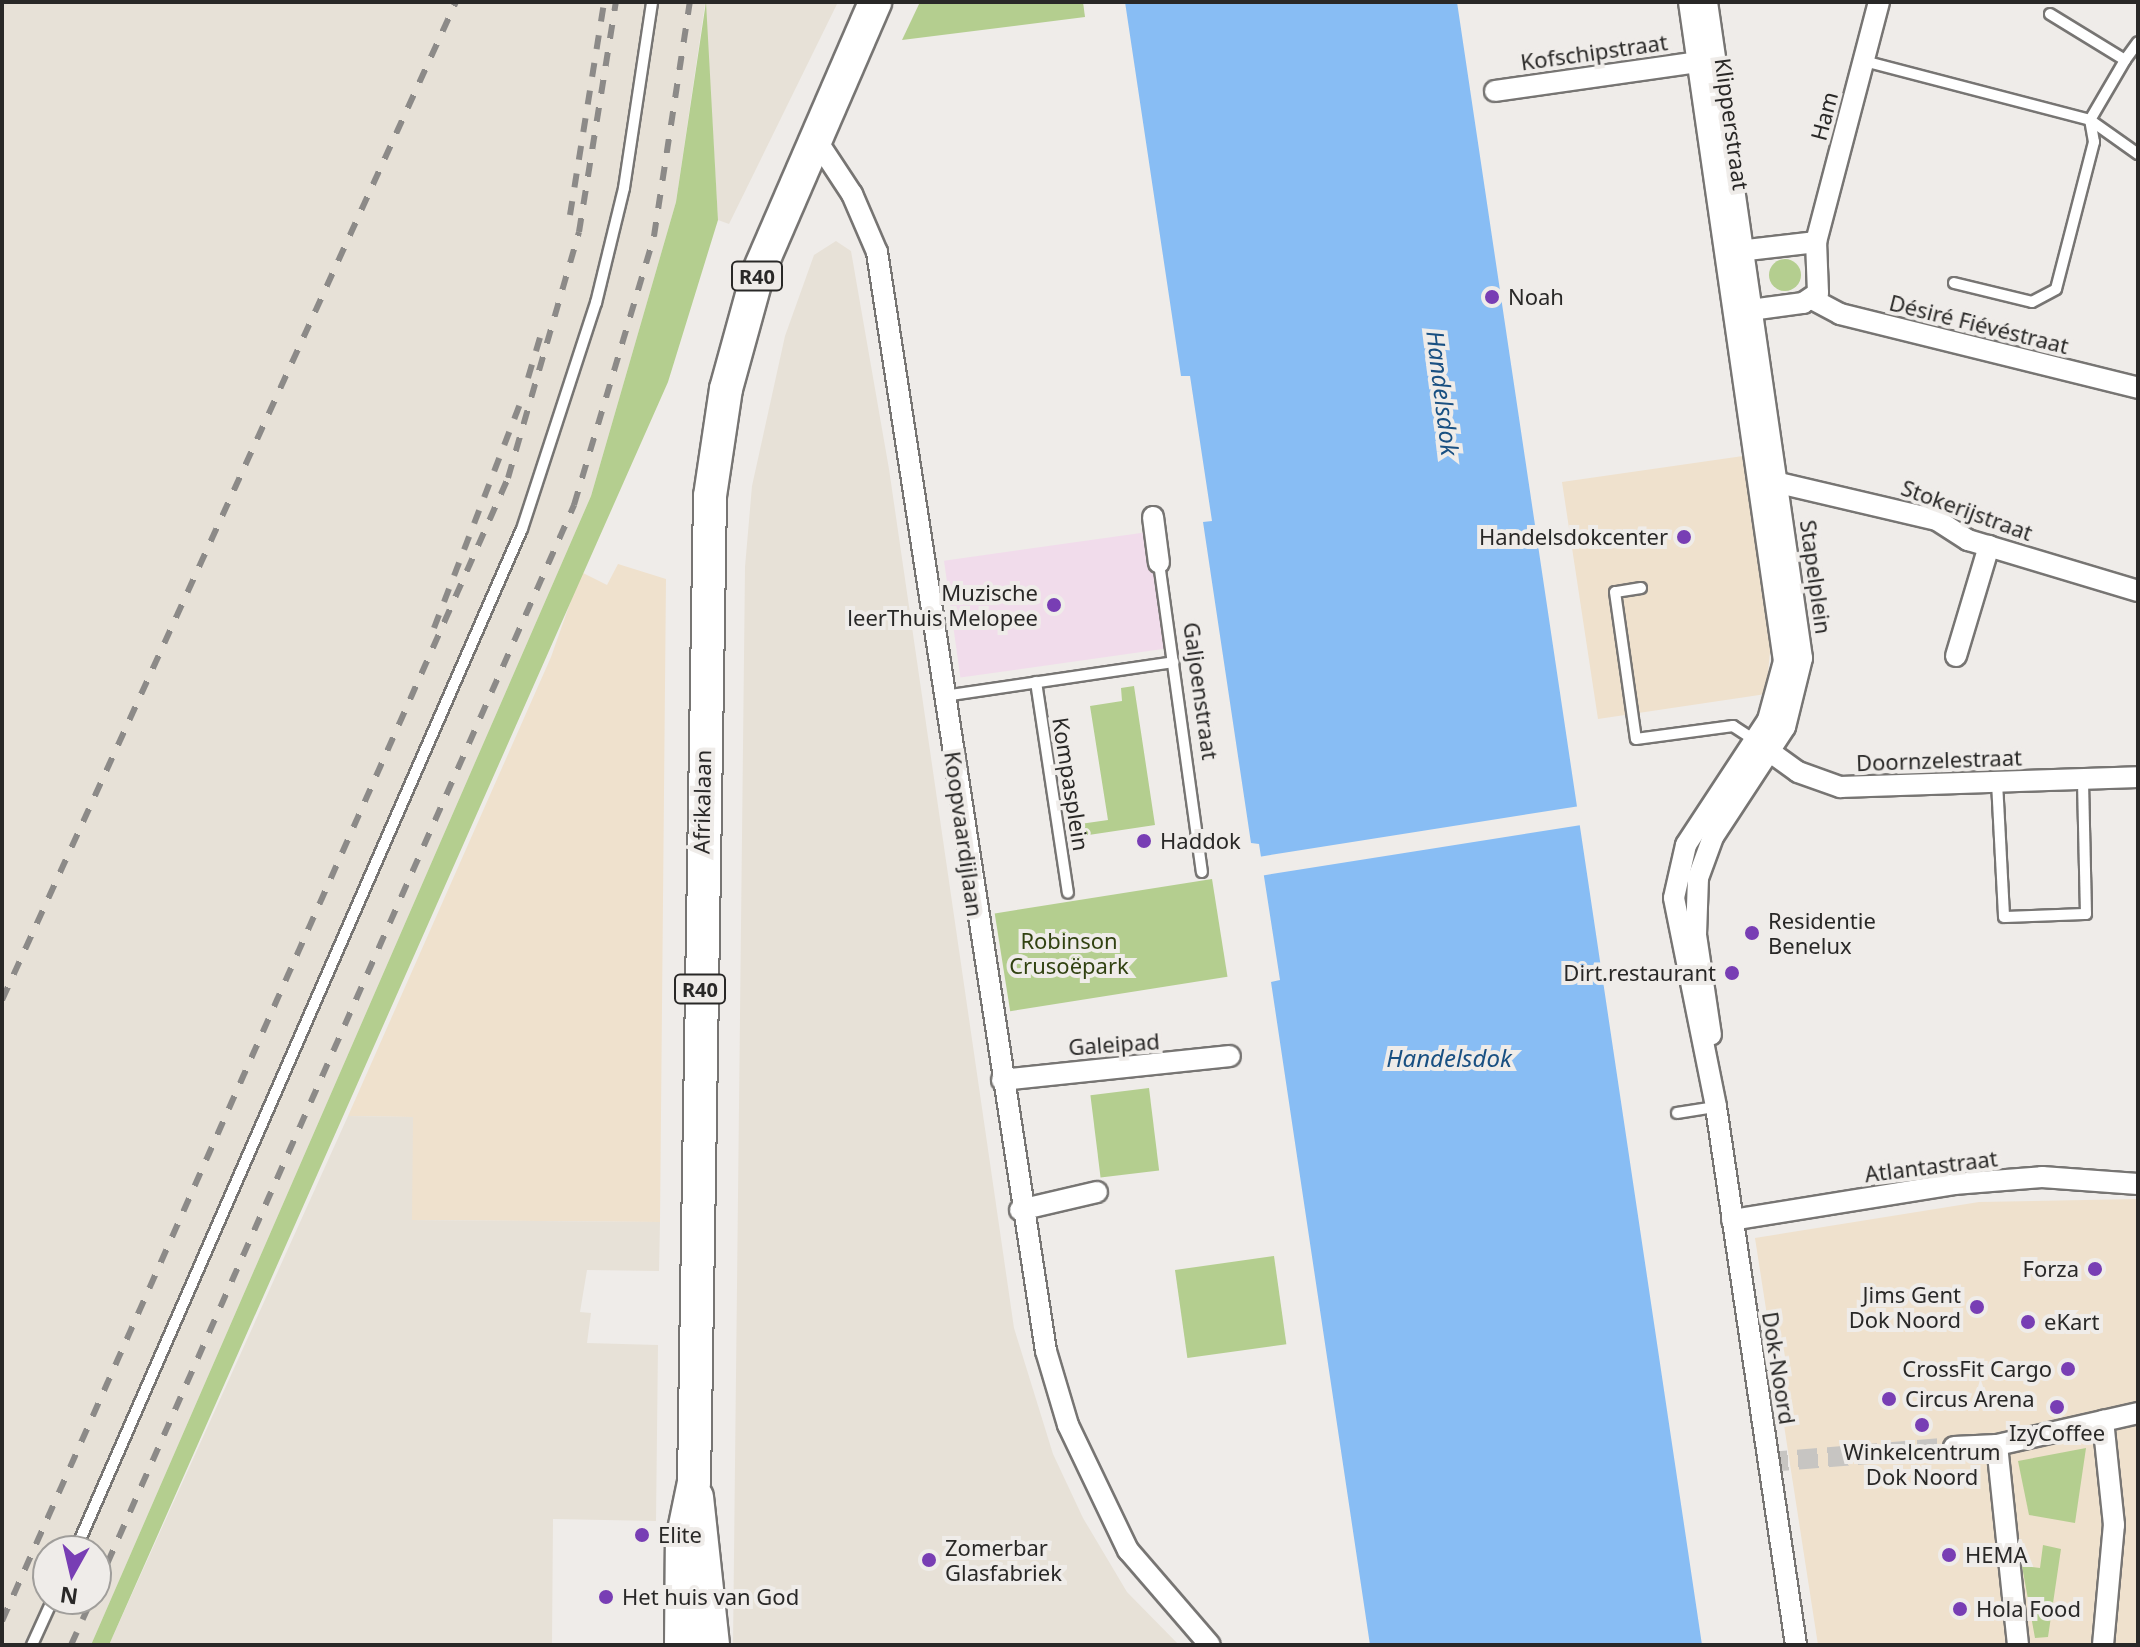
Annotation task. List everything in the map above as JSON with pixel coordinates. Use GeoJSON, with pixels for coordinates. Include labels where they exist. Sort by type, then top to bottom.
{"type":"FeatureCollection","features":[{"type":"Feature","properties":{"kind":"main road","name":"R40"},"geometry":{"type":"LineString","coordinates":[[817,141],[875,2]]}},
{"type":"Feature","properties":{"kind":"main road","name":"Afrikalaan"},"geometry":{"type":"LineString","coordinates":[[713,1645],[694,1482],[710,496],[737,336],[793,184],[817,141]]}},
{"type":"Feature","properties":{"kind":"main road","name":"Afrikalaan"},"geometry":{"type":"LineString","coordinates":[[681,1645],[682,1540],[694,1482]]}},
{"type":"Feature","properties":{"kind":"street","name":"Klipperstraat"},"geometry":{"type":"LineString","coordinates":[[1689,2],[1735,252]]}},
{"type":"Feature","properties":{"kind":"street","name":"Klipperstraat"},"geometry":{"type":"LineString","coordinates":[[1707,2],[1735,252]]}},
{"type":"Feature","properties":{"kind":"street","name":"Ham"},"geometry":{"type":"LineString","coordinates":[[1812,299],[1821,284],[1816,242],[1879,2]]}},
{"type":"Feature","properties":{"kind":"street","name":"Kofschipstraat"},"geometry":{"type":"LineString","coordinates":[[1495,91],[1698,62]]}},
{"type":"Feature","properties":{"kind":"street","name":"Koopvaardijlaan"},"geometry":{"type":"LineString","coordinates":[[817,141],[852,194],[877,252],[1020,1210],[1046,1351],[1095,1490],[1128,1550],[1210,1645]]}},
{"type":"Feature","properties":{"kind":"street"},"geometry":{"type":"LineString","coordinates":[[1735,252],[1816,242]]}},
{"type":"Feature","properties":{"kind":"street","name":"Stapelplein"},"geometry":{"type":"LineString","coordinates":[[1698,886],[1713,837],[1763,747],[1776,704],[1784,640],[1755,386],[1735,252]]}},
{"type":"Feature","properties":{"kind":"street"},"geometry":{"type":"LineString","coordinates":[[1744,311],[1812,299]]}},
{"type":"Feature","properties":{"kind":"street","name":"Désiré Fiévéstraat"},"geometry":{"type":"LineString","coordinates":[[1812,299],[1840,314],[2138,388]]}},
{"type":"Feature","properties":{"kind":"street","name":"Stapelplein"},"geometry":{"type":"LineString","coordinates":[[1676,883],[1686,845],[1793,706],[1802,658],[1779,483],[1755,386]]}},
{"type":"Feature","properties":{"kind":"street","name":"Stokerijstraat"},"geometry":{"type":"LineString","coordinates":[[1779,483],[1937,520],[1989,546],[2138,591]]}},
{"type":"Feature","properties":{"kind":"street","name":"Galjoenstraat"},"geometry":{"type":"LineString","coordinates":[[1153,517],[1159,563]]}},
{"type":"Feature","properties":{"kind":"street"},"geometry":{"type":"LineString","coordinates":[[1956,656],[1989,546]]}},
{"type":"Feature","properties":{"kind":"street","name":"Doornzelestraat"},"geometry":{"type":"LineString","coordinates":[[1763,747],[1798,772],[1840,787],[2138,777]]}},
{"type":"Feature","properties":{"kind":"street","name":"Dok-Noord"},"geometry":{"type":"LineString","coordinates":[[1676,883],[1680,952],[1715,1103]]}},
{"type":"Feature","properties":{"kind":"street","name":"Dok-Noord"},"geometry":{"type":"LineString","coordinates":[[1698,886],[1696,935],[1715,1103],[1796,1645]]}},
{"type":"Feature","properties":{"kind":"street","name":"Galeipad"},"geometry":{"type":"LineString","coordinates":[[1002,1080],[1230,1056]]}},
{"type":"Feature","properties":{"kind":"street","name":"Atlantastraat"},"geometry":{"type":"LineString","coordinates":[[1732,1220],[1954,1184],[2042,1177],[2138,1184]]}},
{"type":"Feature","properties":{"kind":"street"},"geometry":{"type":"LineString","coordinates":[[1020,1210],[1097,1192]]}},
{"type":"Feature","properties":{"kind":"street"},"geometry":{"type":"LineString","coordinates":[[1954,1447],[1997,1445],[2134,1415]]}},
{"type":"Feature","properties":{"kind":"street"},"geometry":{"type":"LineString","coordinates":[[2103,1421],[2114,1525],[2103,1645]]}},
{"type":"Feature","properties":{"kind":"street"},"geometry":{"type":"LineString","coordinates":[[1997,1445],[2018,1645]]}},
{"type":"Feature","properties":{"kind":"lane"},"geometry":{"type":"LineString","coordinates":[[82,1535],[522,529],[596,303],[624,188],[652,2]]}},
{"type":"Feature","properties":{"kind":"lane"},"geometry":{"type":"LineString","coordinates":[[2050,14],[2125,60]]}},
{"type":"Feature","properties":{"kind":"lane"},"geometry":{"type":"LineString","coordinates":[[1954,283],[2032,302],[2056,289],[2094,142],[2090,120],[2138,42]]}},
{"type":"Feature","properties":{"kind":"lane"},"geometry":{"type":"LineString","coordinates":[[1864,61],[2090,120],[2138,154]]}},
{"type":"Feature","properties":{"kind":"lane","name":"Galjoenstraat"},"geometry":{"type":"LineString","coordinates":[[1159,563],[1202,872]]}},
{"type":"Feature","properties":{"kind":"lane"},"geometry":{"type":"LineString","coordinates":[[1641,588],[1615,592],[1636,739],[1733,726],[1763,747]]}},
{"type":"Feature","properties":{"kind":"lane"},"geometry":{"type":"LineString","coordinates":[[944,696],[1173,662]]}},
{"type":"Feature","properties":{"kind":"lane","name":"Kompasplein"},"geometry":{"type":"LineString","coordinates":[[1036,682],[1068,893]]}},
{"type":"Feature","properties":{"kind":"lane"},"geometry":{"type":"LineString","coordinates":[[1997,782],[2004,917],[2086,914],[2083,778]]}},
{"type":"Feature","properties":{"kind":"lane"},"geometry":{"type":"LineString","coordinates":[[1677,1113],[1715,1103]]}},
{"type":"Feature","properties":{"kind":"lane"},"geometry":{"type":"LineString","coordinates":[[32,1645],[46,1615]]}},
{"type":"Feature","properties":{"kind":"shaded area"},"geometry":{"type":"Polygon","coordinates":[[[2,2],[838,2],[729,224],[718,220],[705,4],[676,202],[591,496],[112,1597],[112,1535],[32,1535],[32,1615],[104,1615],[91,1645],[2,1645],[2,2]]]}},
{"type":"Feature","properties":{"kind":"shaded area"},"geometry":{"type":"Polygon","coordinates":[[[836,241],[851,251],[889,469],[1014,1328],[1053,1454],[1083,1518],[1127,1592],[1179,1645],[733,1645],[745,567],[752,486],[785,336],[814,255],[836,241]]]}},
{"type":"Feature","properties":{"kind":"shaded area"},"geometry":{"type":"Polygon","coordinates":[[[1743,456],[1771,641],[1766,694],[1598,719],[1562,482],[1743,456]]]}},
{"type":"Feature","properties":{"kind":"shaded area","name":"Muzische leerThuis Melopee"},"geometry":{"type":"Polygon","coordinates":[[[1148,532],[1164,649],[960,678],[944,561],[1148,532]]]}},
{"type":"Feature","properties":{"kind":"shaded area"},"geometry":{"type":"Polygon","coordinates":[[[618,564],[666,579],[660,1222],[412,1220],[412,1117],[348,1116],[551,657],[581,572],[607,585],[618,564]]]}},
{"type":"Feature","properties":{"kind":"shaded area"},"geometry":{"type":"Polygon","coordinates":[[[348,1116],[413,1117],[412,1220],[660,1222],[659,1271],[587,1270],[580,1312],[591,1313],[587,1343],[658,1345],[656,1521],[553,1519],[552,1645],[109,1645],[348,1116]]]}},
{"type":"Feature","properties":{"kind":"shaded area","name":"Winkelcentrum Dok Noord"},"geometry":{"type":"Polygon","coordinates":[[[2138,1199],[2138,1645],[1818,1645],[1755,1238],[1979,1202],[2138,1199]]]}},
{"type":"Feature","properties":{"kind":"green space"},"geometry":{"type":"Polygon","coordinates":[[[706,2],[718,220],[668,382],[109,1645],[91,1645],[104,1615],[112,1615],[112,1597],[591,496],[676,202],[706,2]]]}},
{"type":"Feature","properties":{"kind":"green space"},"geometry":{"type":"Polygon","coordinates":[[[920,2],[1083,2],[1085,17],[902,40],[920,2]]]}},
{"type":"Feature","properties":{"kind":"green space"},"geometry":{"type":"Polygon","coordinates":[[[1785,259],[1797,263],[1801,275],[1797,287],[1785,291],[1773,287],[1769,275],[1773,263],[1785,259]]]}},
{"type":"Feature","properties":{"kind":"green space"},"geometry":{"type":"Polygon","coordinates":[[[1134,686],[1155,825],[1082,836],[1080,824],[1108,820],[1090,706],[1122,701],[1121,688],[1134,686]]]}},
{"type":"Feature","properties":{"kind":"green space","name":"Robinson Crusoëpark"},"geometry":{"type":"Polygon","coordinates":[[[1212,879],[1227,977],[1010,1011],[995,913],[1212,879]]]}},
{"type":"Feature","properties":{"kind":"green space"},"geometry":{"type":"Polygon","coordinates":[[[1149,1088],[1159,1170],[1101,1178],[1090,1095],[1149,1088]]]}},
{"type":"Feature","properties":{"kind":"green space"},"geometry":{"type":"Polygon","coordinates":[[[1274,1256],[1286,1344],[1187,1358],[1175,1270],[1274,1256]]]}},
{"type":"Feature","properties":{"kind":"green space"},"geometry":{"type":"Polygon","coordinates":[[[2086,1448],[2075,1523],[2029,1515],[2018,1461],[2086,1448]]]}},
{"type":"Feature","properties":{"kind":"green space"},"geometry":{"type":"Polygon","coordinates":[[[2043,1545],[2061,1549],[2048,1637],[2035,1638],[2022,1566],[2040,1568],[2043,1545]]]}},
{"type":"Feature","properties":{"kind":"water","name":"Handelsdok"},"geometry":{"type":"Polygon","coordinates":[[[1125,2],[1457,2],[1702,1645],[1370,1645],[1271,982],[1280,980],[1259,844],[1251,843],[1203,522],[1212,521],[1190,376],[1181,376],[1125,2]]]}},
{"type":"Feature","properties":{"kind":"pier"},"geometry":{"type":"Polygon","coordinates":[[[1580,806],[1583,825],[1260,876],[1257,857],[1580,806]]]}},
{"type":"Feature","properties":{"kind":"tunnel"},"geometry":{"type":"LineString","coordinates":[[1768,1462],[1954,1447]]}},
{"type":"Feature","properties":{"kind":"railway"},"geometry":{"type":"LineString","coordinates":[[2,1000],[456,2]]}},
{"type":"Feature","properties":{"kind":"railway"},"geometry":{"type":"LineString","coordinates":[[570,215],[604,2]]}},
{"type":"Feature","properties":{"kind":"railway"},"geometry":{"type":"LineString","coordinates":[[2,1621],[508,478],[579,232],[616,2]]}},
{"type":"Feature","properties":{"kind":"railway"},"geometry":{"type":"LineString","coordinates":[[112,1553],[574,505],[654,236],[690,2]]}},
{"type":"Feature","properties":{"kind":"railway"},"geometry":{"type":"LineString","coordinates":[[528,378],[544,324]]}},
{"type":"Feature","properties":{"kind":"railway"},"geometry":{"type":"LineString","coordinates":[[434,628],[520,404]]}},
{"type":"Feature","properties":{"kind":"railway"},"geometry":{"type":"LineString","coordinates":[[71,1645],[85,1615]]}},
{"type":"Feature","properties":{"kind":"place","name":"Noah"},"geometry":{"type":"Point","coordinates":[1492,297]}},
{"type":"Feature","properties":{"kind":"place","name":"Handelsdokcenter"},"geometry":{"type":"Point","coordinates":[1684,537]}},
{"type":"Feature","properties":{"kind":"place","name":"Muzische leerThuis Melopee"},"geometry":{"type":"Point","coordinates":[1054,605]}},
{"type":"Feature","properties":{"kind":"place","name":"Haddok"},"geometry":{"type":"Point","coordinates":[1144,841]}},
{"type":"Feature","properties":{"kind":"place","name":"Residentie Benelux"},"geometry":{"type":"Point","coordinates":[1752,933]}},
{"type":"Feature","properties":{"kind":"place","name":"Dirt.restaurant"},"geometry":{"type":"Point","coordinates":[1732,973]}},
{"type":"Feature","properties":{"kind":"place","name":"Forza"},"geometry":{"type":"Point","coordinates":[2095,1269]}},
{"type":"Feature","properties":{"kind":"place","name":"Jims Gent Dok Noord"},"geometry":{"type":"Point","coordinates":[1977,1307]}},
{"type":"Feature","properties":{"kind":"place","name":"eKart"},"geometry":{"type":"Point","coordinates":[2028,1322]}},
{"type":"Feature","properties":{"kind":"place","name":"CrossFit Cargo"},"geometry":{"type":"Point","coordinates":[2068,1369]}},
{"type":"Feature","properties":{"kind":"place","name":"Circus Arena"},"geometry":{"type":"Point","coordinates":[1889,1399]}},
{"type":"Feature","properties":{"kind":"place","name":"IzyCoffee"},"geometry":{"type":"Point","coordinates":[2057,1407]}},
{"type":"Feature","properties":{"kind":"place","name":"Winkelcentrum Dok Noord"},"geometry":{"type":"Point","coordinates":[1922,1425]}},
{"type":"Feature","properties":{"kind":"place","name":"Elite"},"geometry":{"type":"Point","coordinates":[642,1535]}},
{"type":"Feature","properties":{"kind":"place","name":"HEMA"},"geometry":{"type":"Point","coordinates":[1949,1555]}},
{"type":"Feature","properties":{"kind":"place","name":"Zomerbar Glasfabriek"},"geometry":{"type":"Point","coordinates":[929,1560]}},
{"type":"Feature","properties":{"kind":"place","name":"Het huis van God"},"geometry":{"type":"Point","coordinates":[606,1597]}},
{"type":"Feature","properties":{"kind":"place","name":"Hola Food"},"geometry":{"type":"Point","coordinates":[1960,1609]}}]}
